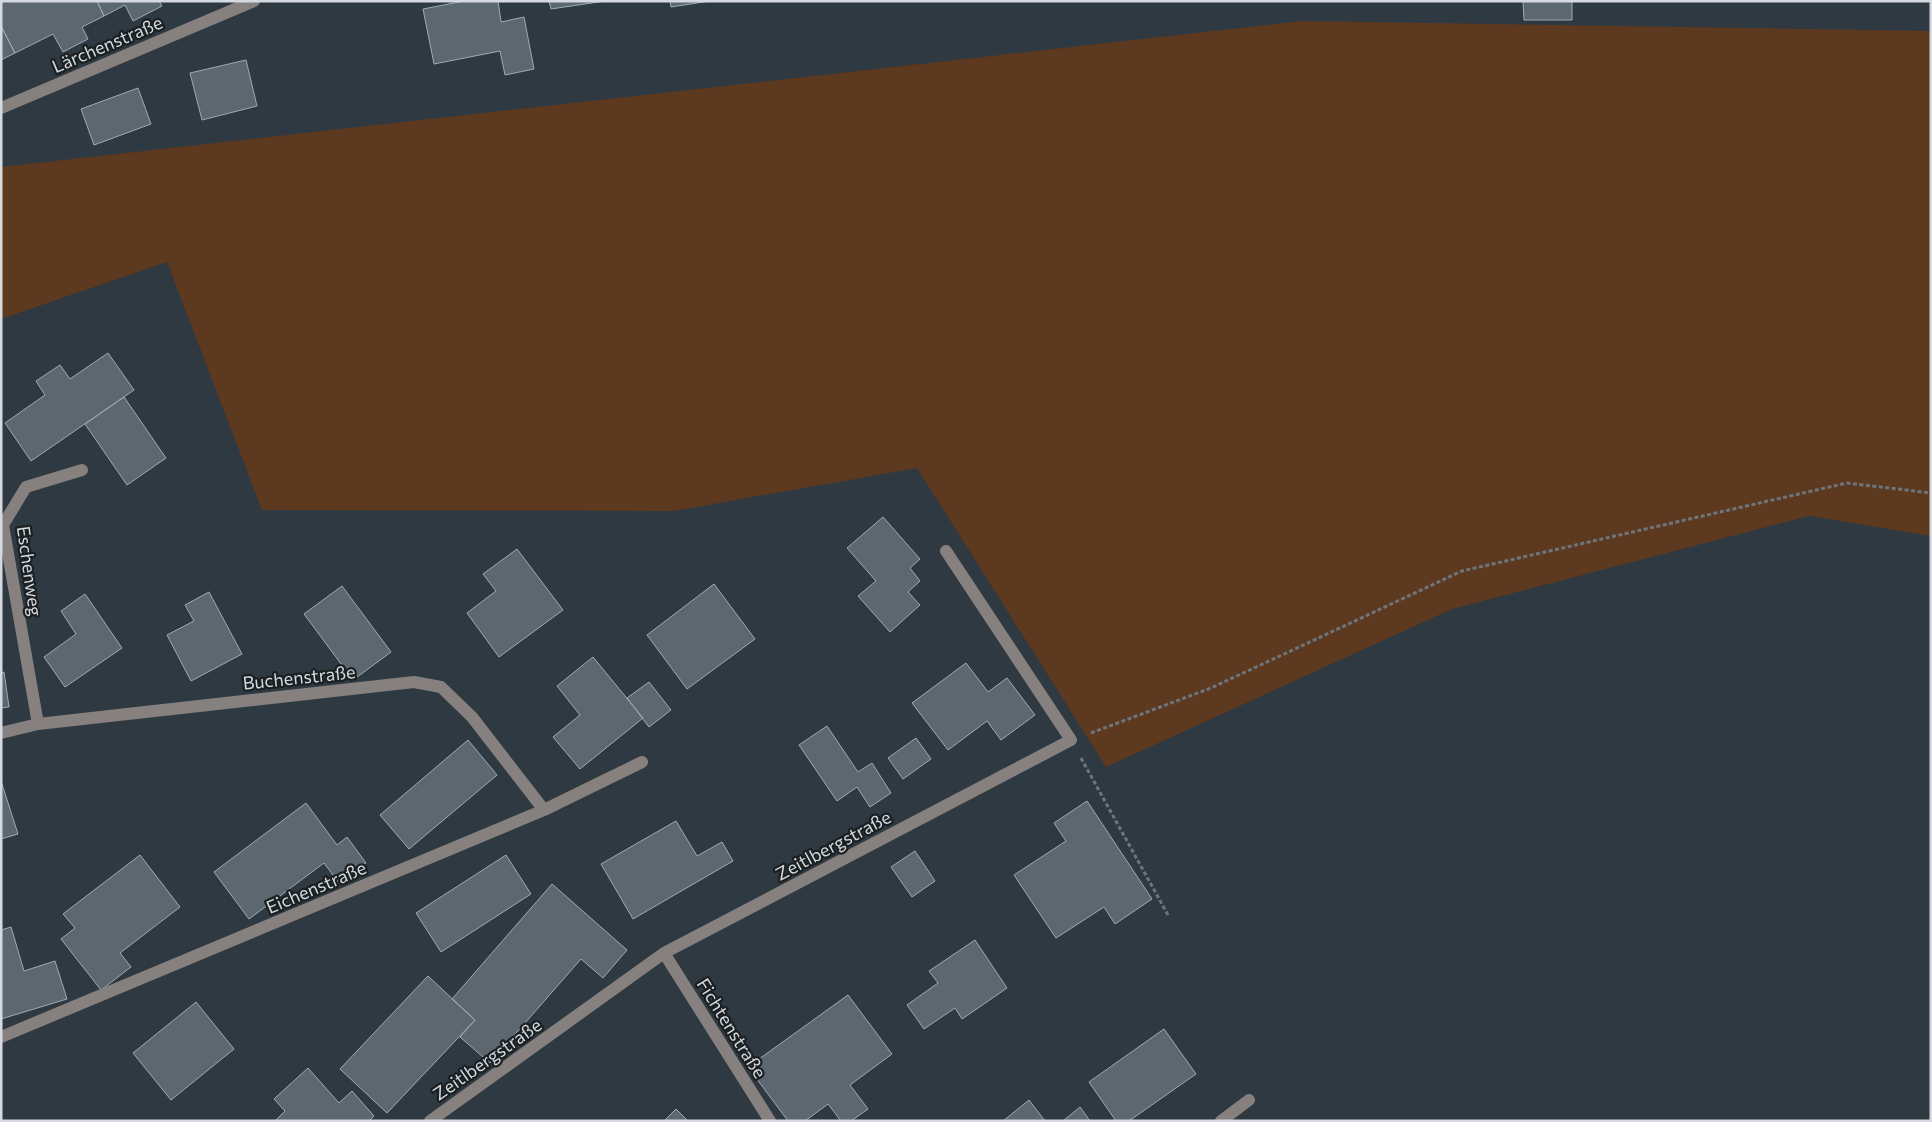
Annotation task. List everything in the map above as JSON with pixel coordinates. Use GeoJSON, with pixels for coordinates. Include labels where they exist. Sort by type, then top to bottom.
{"type":"FeatureCollection","features":[{"type":"Feature","properties":{"kind":"street","name":"Lärchenstraße"},"geometry":{"type":"LineString","coordinates":[[1,108],[254,1]]}},
{"type":"Feature","properties":{"kind":"street","name":"Eschenweg"},"geometry":{"type":"LineString","coordinates":[[38,724],[2,525],[26,488],[82,470]]}},
{"type":"Feature","properties":{"kind":"street"},"geometry":{"type":"LineString","coordinates":[[946,550],[1071,740]]}},
{"type":"Feature","properties":{"kind":"street","name":"Buchenstraße"},"geometry":{"type":"LineString","coordinates":[[1,733],[38,724],[414,682],[441,688],[472,717],[544,810]]}},
{"type":"Feature","properties":{"kind":"street","name":"Zeitlbergstraße"},"geometry":{"type":"LineString","coordinates":[[430,1121],[664,954],[1071,740]]}},
{"type":"Feature","properties":{"kind":"street","name":"Eichenstraße"},"geometry":{"type":"LineString","coordinates":[[1,1037],[544,810],[642,762]]}},
{"type":"Feature","properties":{"kind":"street","name":"Fichtenstraße"},"geometry":{"type":"LineString","coordinates":[[664,954],[770,1121]]}},
{"type":"Feature","properties":{"kind":"street"},"geometry":{"type":"LineString","coordinates":[[1221,1121],[1249,1100]]}},
{"type":"Feature","properties":{"kind":"path"},"geometry":{"type":"LineString","coordinates":[[1168,915],[1071,740],[1211,688],[1462,571],[1847,483],[1931,494]]}},
{"type":"Feature","properties":{"kind":"shaded area"},"geometry":{"type":"Polygon","coordinates":[[[1303,21],[1931,31],[1931,536],[1809,516],[1452,609],[1106,767],[917,468],[674,511],[262,510],[167,262],[1,319],[1,167],[1303,21]]]}},
{"type":"Feature","properties":{"kind":"building"},"geometry":{"type":"Polygon","coordinates":[[[1,1],[97,1],[104,16],[82,27],[88,39],[63,52],[53,34],[15,53],[1,26],[1,1]]]}},
{"type":"Feature","properties":{"kind":"building"},"geometry":{"type":"Polygon","coordinates":[[[97,1],[159,1],[162,6],[133,21],[125,5],[104,16],[97,1]]]}},
{"type":"Feature","properties":{"kind":"building"},"geometry":{"type":"Polygon","coordinates":[[[464,1],[498,1],[501,22],[524,17],[534,69],[505,75],[500,51],[434,64],[423,9],[464,1]]]}},
{"type":"Feature","properties":{"kind":"building"},"geometry":{"type":"Polygon","coordinates":[[[549,1],[605,1],[551,9],[549,1]]]}},
{"type":"Feature","properties":{"kind":"building"},"geometry":{"type":"Polygon","coordinates":[[[670,1],[710,1],[671,7],[670,1]]]}},
{"type":"Feature","properties":{"kind":"building"},"geometry":{"type":"Polygon","coordinates":[[[1523,1],[1572,1],[1572,20],[1524,20],[1523,1]]]}},
{"type":"Feature","properties":{"kind":"building"},"geometry":{"type":"Polygon","coordinates":[[[1,26],[15,53],[1,60],[1,26]]]}},
{"type":"Feature","properties":{"kind":"building"},"geometry":{"type":"Polygon","coordinates":[[[246,60],[257,106],[202,120],[190,73],[246,60]]]}},
{"type":"Feature","properties":{"kind":"building"},"geometry":{"type":"Polygon","coordinates":[[[138,88],[151,124],[94,145],[81,109],[138,88]]]}},
{"type":"Feature","properties":{"kind":"building"},"geometry":{"type":"Polygon","coordinates":[[[108,353],[134,390],[31,461],[5,423],[45,395],[36,381],[60,365],[70,379],[108,353]]]}},
{"type":"Feature","properties":{"kind":"building"},"geometry":{"type":"Polygon","coordinates":[[[124,397],[166,458],[127,485],[85,424],[124,397]]]}},
{"type":"Feature","properties":{"kind":"building"},"geometry":{"type":"Polygon","coordinates":[[[883,517],[920,559],[910,568],[920,581],[908,592],[920,605],[890,632],[858,596],[876,581],[847,548],[883,517]]]}},
{"type":"Feature","properties":{"kind":"building"},"geometry":{"type":"Polygon","coordinates":[[[517,549],[563,610],[499,657],[467,613],[496,591],[483,574],[517,549]]]}},
{"type":"Feature","properties":{"kind":"building"},"geometry":{"type":"Polygon","coordinates":[[[714,584],[755,639],[687,689],[647,635],[714,584]]]}},
{"type":"Feature","properties":{"kind":"building"},"geometry":{"type":"Polygon","coordinates":[[[342,586],[391,652],[353,680],[304,614],[342,586]]]}},
{"type":"Feature","properties":{"kind":"building"},"geometry":{"type":"Polygon","coordinates":[[[209,592],[242,654],[191,681],[167,635],[194,621],[185,605],[209,592]]]}},
{"type":"Feature","properties":{"kind":"building"},"geometry":{"type":"Polygon","coordinates":[[[85,594],[122,648],[65,687],[44,657],[76,634],[61,611],[85,594]]]}},
{"type":"Feature","properties":{"kind":"building"},"geometry":{"type":"Polygon","coordinates":[[[593,657],[643,718],[580,769],[553,737],[580,715],[557,686],[593,657]]]}},
{"type":"Feature","properties":{"kind":"building"},"geometry":{"type":"Polygon","coordinates":[[[966,663],[988,692],[1007,678],[1035,715],[1001,740],[987,721],[948,750],[912,703],[966,663]]]}},
{"type":"Feature","properties":{"kind":"building"},"geometry":{"type":"Polygon","coordinates":[[[4,672],[9,707],[1,708],[1,673],[4,672]]]}},
{"type":"Feature","properties":{"kind":"building"},"geometry":{"type":"Polygon","coordinates":[[[649,682],[671,710],[649,727],[627,698],[649,682]]]}},
{"type":"Feature","properties":{"kind":"building"},"geometry":{"type":"Polygon","coordinates":[[[827,726],[858,772],[872,763],[891,793],[870,807],[857,787],[837,801],[799,745],[827,726]]]}},
{"type":"Feature","properties":{"kind":"building"},"geometry":{"type":"Polygon","coordinates":[[[916,738],[931,759],[903,779],[888,758],[916,738]]]}},
{"type":"Feature","properties":{"kind":"building"},"geometry":{"type":"Polygon","coordinates":[[[468,740],[497,775],[409,849],[380,815],[468,740]]]}},
{"type":"Feature","properties":{"kind":"building"},"geometry":{"type":"Polygon","coordinates":[[[1,781],[18,834],[1,839],[1,781]]]}},
{"type":"Feature","properties":{"kind":"building"},"geometry":{"type":"Polygon","coordinates":[[[1087,801],[1152,899],[1115,924],[1104,907],[1056,938],[1014,875],[1066,841],[1054,823],[1087,801]]]}},
{"type":"Feature","properties":{"kind":"building"},"geometry":{"type":"Polygon","coordinates":[[[306,803],[337,845],[347,837],[366,863],[339,883],[324,863],[249,919],[214,872],[306,803]]]}},
{"type":"Feature","properties":{"kind":"building"},"geometry":{"type":"Polygon","coordinates":[[[676,821],[697,856],[722,842],[733,861],[633,919],[601,864],[676,821]]]}},
{"type":"Feature","properties":{"kind":"building"},"geometry":{"type":"Polygon","coordinates":[[[915,851],[935,881],[912,897],[891,867],[915,851]]]}},
{"type":"Feature","properties":{"kind":"building"},"geometry":{"type":"Polygon","coordinates":[[[140,855],[180,907],[120,953],[131,967],[101,990],[61,939],[75,928],[63,914],[140,855]]]}},
{"type":"Feature","properties":{"kind":"building"},"geometry":{"type":"Polygon","coordinates":[[[506,855],[531,894],[441,952],[416,913],[506,855]]]}},
{"type":"Feature","properties":{"kind":"building"},"geometry":{"type":"Polygon","coordinates":[[[552,884],[627,950],[603,978],[581,959],[490,1063],[460,1037],[475,1020],[452,999],[552,884]]]}},
{"type":"Feature","properties":{"kind":"building"},"geometry":{"type":"Polygon","coordinates":[[[11,927],[24,971],[55,961],[67,999],[1,1019],[1,930],[11,927]]]}},
{"type":"Feature","properties":{"kind":"building"},"geometry":{"type":"Polygon","coordinates":[[[975,940],[1007,988],[962,1019],[955,1008],[924,1029],[907,1005],[938,983],[929,971],[975,940]]]}},
{"type":"Feature","properties":{"kind":"building"},"geometry":{"type":"Polygon","coordinates":[[[428,976],[475,1020],[387,1113],[340,1069],[428,976]]]}},
{"type":"Feature","properties":{"kind":"building"},"geometry":{"type":"Polygon","coordinates":[[[848,995],[892,1054],[850,1085],[868,1109],[851,1121],[841,1121],[828,1104],[805,1121],[788,1121],[748,1067],[848,995]]]}},
{"type":"Feature","properties":{"kind":"building"},"geometry":{"type":"Polygon","coordinates":[[[196,1002],[234,1049],[171,1100],[133,1053],[196,1002]]]}},
{"type":"Feature","properties":{"kind":"building"},"geometry":{"type":"Polygon","coordinates":[[[1164,1029],[1196,1074],[1129,1121],[1116,1121],[1089,1082],[1164,1029]]]}},
{"type":"Feature","properties":{"kind":"building"},"geometry":{"type":"Polygon","coordinates":[[[308,1068],[339,1103],[352,1091],[374,1116],[369,1121],[275,1121],[285,1111],[274,1099],[308,1068]]]}},
{"type":"Feature","properties":{"kind":"building"},"geometry":{"type":"Polygon","coordinates":[[[1029,1100],[1045,1121],[1003,1121],[1029,1100]]]}},
{"type":"Feature","properties":{"kind":"building"},"geometry":{"type":"Polygon","coordinates":[[[1080,1107],[1090,1121],[1063,1121],[1080,1107]]]}},
{"type":"Feature","properties":{"kind":"building"},"geometry":{"type":"Polygon","coordinates":[[[676,1109],[688,1121],[664,1121],[676,1109]]]}}]}
